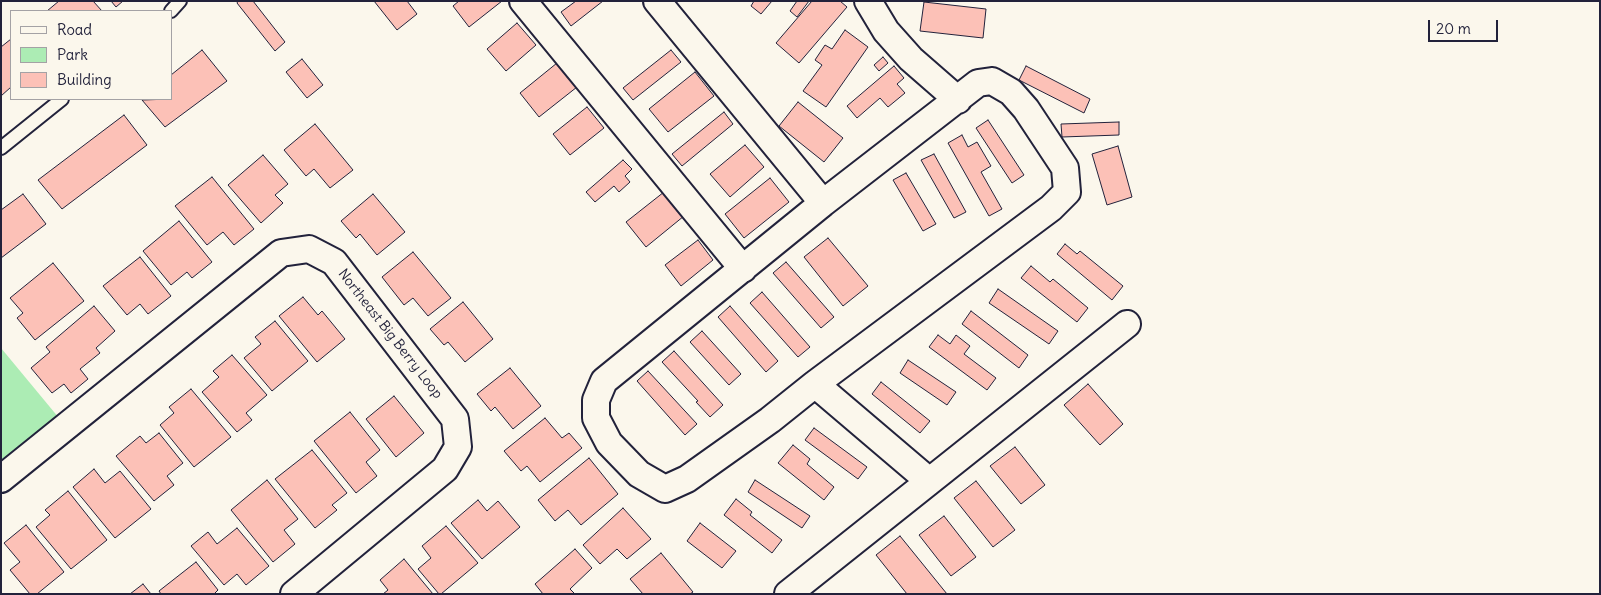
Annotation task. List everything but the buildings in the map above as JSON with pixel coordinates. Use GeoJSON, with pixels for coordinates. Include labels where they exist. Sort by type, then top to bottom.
{"type":"FeatureCollection","features":[{"type":"Feature","properties":{"kind":"street"},"geometry":{"type":"LineString","coordinates":[[523,1],[743,269]]}},
{"type":"Feature","properties":{"kind":"street"},"geometry":{"type":"LineString","coordinates":[[657,1],[822,203]]}},
{"type":"Feature","properties":{"kind":"street"},"geometry":{"type":"LineString","coordinates":[[868,1],[886,31],[911,60],[958,100]]}},
{"type":"Feature","properties":{"kind":"street"},"geometry":{"type":"LineString","coordinates":[[992,81],[1011,92],[1026,109],[1065,168],[1067,192],[1051,208],[815,384],[770,420],[687,479],[665,490],[639,474],[609,443],[596,418],[596,400],[604,381],[743,269],[822,203],[978,83],[992,81]]}},
{"type":"Feature","properties":{"kind":"street","name":"Northeast Big Berry Loop"},"geometry":{"type":"LineString","coordinates":[[1,479],[281,253],[309,249],[334,262],[455,419],[458,447],[446,469],[294,594]]}},
{"type":"Feature","properties":{"kind":"street"},"geometry":{"type":"LineString","coordinates":[[788,594],[1127,324]]}},
{"type":"Feature","properties":{"kind":"street"},"geometry":{"type":"LineString","coordinates":[[815,384],[929,481]]}},
{"type":"Feature","properties":{"kind":"lane"},"geometry":{"type":"LineString","coordinates":[[171,10],[180,1]]}},
{"type":"Feature","properties":{"kind":"lane"},"geometry":{"type":"LineString","coordinates":[[1,148],[61,100]]}},
{"type":"Feature","properties":{"kind":"green space"},"geometry":{"type":"Polygon","coordinates":[[[1,348],[59,418],[1,466],[1,348]]]}}]}
